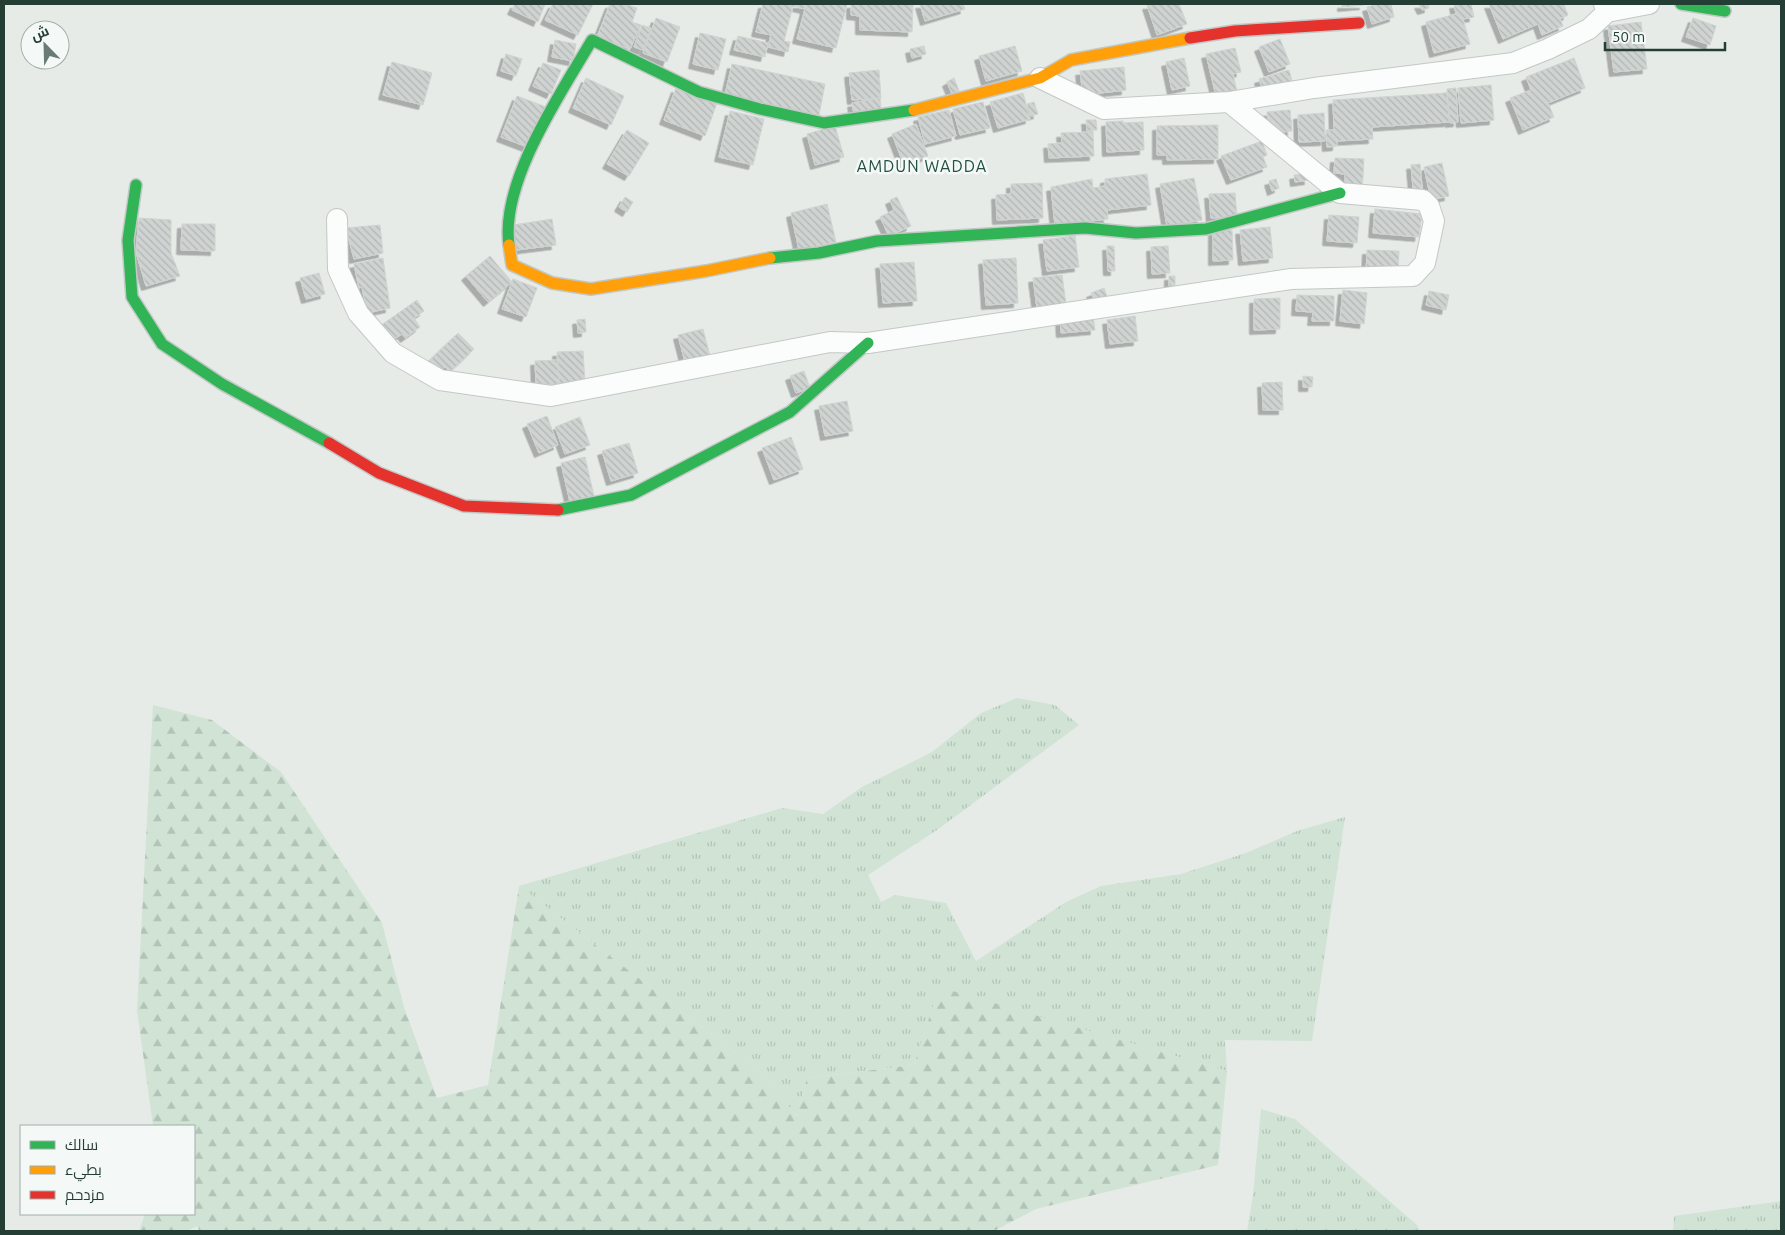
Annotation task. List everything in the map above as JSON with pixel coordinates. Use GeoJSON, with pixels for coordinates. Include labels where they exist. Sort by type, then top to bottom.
{"type":"FeatureCollection","features":[{"type":"Feature","properties":{"kind":"street"},"geometry":{"type":"LineString","coordinates":[[1040,78],[1104,109],[1229,102],[1314,88],[1513,62],[1548,49],[1590,29],[1606,8],[1649,4]]}},
{"type":"Feature","properties":{"kind":"street"},"geometry":{"type":"LineString","coordinates":[[1681,4],[1725,11]]}},
{"type":"Feature","properties":{"kind":"street"},"geometry":{"type":"LineString","coordinates":[[337,219],[338,269],[358,313],[393,353],[440,380],[552,396],[830,342],[868,343],[1291,278],[1413,276],[1425,263],[1434,221],[1429,206],[1423,200],[1340,193],[1206,229],[1136,233],[1085,228],[877,241],[819,253],[759,259],[706,271],[591,289],[552,283],[512,266],[507,248],[508,218],[521,174],[536,141],[592,40],[699,92],[824,124],[929,108],[1014,83],[1040,78],[1071,60],[1150,45],[1235,30],[1359,23]]}},
{"type":"Feature","properties":{"kind":"street"},"geometry":{"type":"LineString","coordinates":[[1229,102],[1340,193]]}},
{"type":"Feature","properties":{"kind":"street"},"geometry":{"type":"LineString","coordinates":[[136,185],[128,240],[132,297],[162,344],[222,384],[379,473],[464,506],[556,510],[631,495],[790,412],[868,343]]}},
{"type":"Feature","properties":{"kind":"green space"},"geometry":{"type":"Polygon","coordinates":[[[1017,698],[1055,705],[1079,725],[937,830],[868,875],[881,902],[895,895],[946,903],[976,961],[1066,902],[1101,886],[1181,874],[1246,853],[1297,831],[1345,817],[1312,1041],[1225,1040],[1227,1071],[939,988],[914,1065],[807,1078],[797,1116],[754,1067],[519,886],[782,808],[823,814],[862,787],[932,752],[981,713],[1017,698]]]}},
{"type":"Feature","properties":{"kind":"green space"},"geometry":{"type":"Polygon","coordinates":[[[153,705],[212,720],[281,772],[382,923],[404,1007],[437,1098],[488,1085],[519,886],[754,1067],[797,1116],[807,1078],[914,1065],[939,987],[1227,1071],[1218,1165],[1036,1209],[994,1231],[199,1231],[198,1226],[186,1231],[139,1231],[145,1215],[195,1215],[195,1125],[153,1125],[137,1010],[153,705]]]}},
{"type":"Feature","properties":{"kind":"green space"},"geometry":{"type":"Polygon","coordinates":[[[1261,1109],[1295,1119],[1417,1225],[1420,1231],[1247,1231],[1253,1195],[1261,1109]]]}},
{"type":"Feature","properties":{"kind":"green space"},"geometry":{"type":"Polygon","coordinates":[[[1781,1201],[1781,1231],[1673,1231],[1674,1216],[1781,1201]]]}},
{"type":"Feature","properties":{"kind":"building"},"geometry":{"type":"Polygon","coordinates":[[[515,4],[545,4],[538,22],[512,10],[515,4]]]}},
{"type":"Feature","properties":{"kind":"building"},"geometry":{"type":"Polygon","coordinates":[[[553,4],[593,4],[578,35],[545,20],[553,4]]]}},
{"type":"Feature","properties":{"kind":"building"},"geometry":{"type":"Polygon","coordinates":[[[610,4],[624,4],[637,8],[632,22],[641,25],[630,49],[597,37],[610,4]]]}},
{"type":"Feature","properties":{"kind":"building"},"geometry":{"type":"Polygon","coordinates":[[[763,4],[847,4],[836,48],[797,39],[805,9],[793,6],[784,41],[790,42],[788,52],[768,47],[771,35],[756,32],[763,4]]]}},
{"type":"Feature","properties":{"kind":"building"},"geometry":{"type":"Polygon","coordinates":[[[851,4],[913,4],[912,32],[860,30],[860,16],[851,15],[851,4]]]}},
{"type":"Feature","properties":{"kind":"building"},"geometry":{"type":"Polygon","coordinates":[[[920,4],[963,4],[965,9],[925,21],[920,4]]]}},
{"type":"Feature","properties":{"kind":"building"},"geometry":{"type":"Polygon","coordinates":[[[1179,4],[1187,24],[1157,35],[1147,5],[1179,4]]]}},
{"type":"Feature","properties":{"kind":"building"},"geometry":{"type":"Polygon","coordinates":[[[1342,4],[1364,4],[1364,5],[1342,7],[1342,4]]]}},
{"type":"Feature","properties":{"kind":"building"},"geometry":{"type":"Polygon","coordinates":[[[1391,4],[1394,17],[1372,24],[1367,7],[1391,4]]]}},
{"type":"Feature","properties":{"kind":"building"},"geometry":{"type":"Polygon","coordinates":[[[1419,4],[1428,4],[1429,8],[1422,10],[1419,4]]]}},
{"type":"Feature","properties":{"kind":"building"},"geometry":{"type":"Polygon","coordinates":[[[1454,4],[1471,4],[1474,17],[1463,19],[1470,44],[1434,53],[1426,22],[1456,14],[1454,4]]]}},
{"type":"Feature","properties":{"kind":"building"},"geometry":{"type":"Polygon","coordinates":[[[1489,4],[1524,4],[1525,6],[1531,4],[1565,4],[1568,15],[1560,19],[1563,26],[1542,35],[1538,24],[1503,39],[1489,4]]]}},
{"type":"Feature","properties":{"kind":"building"},"geometry":{"type":"Polygon","coordinates":[[[656,18],[680,27],[667,62],[643,53],[656,18]]]}},
{"type":"Feature","properties":{"kind":"building"},"geometry":{"type":"Polygon","coordinates":[[[1693,18],[1716,26],[1710,45],[1686,37],[1693,18]]]}},
{"type":"Feature","properties":{"kind":"building"},"geometry":{"type":"Polygon","coordinates":[[[1641,22],[1647,69],[1614,72],[1608,26],[1641,22]]]}},
{"type":"Feature","properties":{"kind":"building"},"geometry":{"type":"Polygon","coordinates":[[[642,25],[651,28],[643,50],[634,47],[642,25]]]}},
{"type":"Feature","properties":{"kind":"building"},"geometry":{"type":"Polygon","coordinates":[[[700,33],[726,39],[718,70],[693,64],[700,33]]]}},
{"type":"Feature","properties":{"kind":"building"},"geometry":{"type":"Polygon","coordinates":[[[738,36],[768,43],[765,57],[734,50],[738,36]]]}},
{"type":"Feature","properties":{"kind":"building"},"geometry":{"type":"Polygon","coordinates":[[[1280,39],[1290,64],[1269,72],[1259,47],[1280,39]]]}},
{"type":"Feature","properties":{"kind":"building"},"geometry":{"type":"Polygon","coordinates":[[[555,40],[576,44],[573,61],[552,57],[555,40]]]}},
{"type":"Feature","properties":{"kind":"building"},"geometry":{"type":"Polygon","coordinates":[[[924,46],[926,54],[912,58],[910,49],[924,46]]]}},
{"type":"Feature","properties":{"kind":"building"},"geometry":{"type":"Polygon","coordinates":[[[1015,46],[1022,71],[986,81],[979,56],[1015,46]]]}},
{"type":"Feature","properties":{"kind":"building"},"geometry":{"type":"Polygon","coordinates":[[[1235,48],[1241,72],[1233,74],[1238,96],[1217,100],[1206,54],[1235,48]]]}},
{"type":"Feature","properties":{"kind":"building"},"geometry":{"type":"Polygon","coordinates":[[[506,54],[522,59],[516,76],[501,71],[506,54]]]}},
{"type":"Feature","properties":{"kind":"building"},"geometry":{"type":"Polygon","coordinates":[[[1184,58],[1190,86],[1172,90],[1166,62],[1184,58]]]}},
{"type":"Feature","properties":{"kind":"building"},"geometry":{"type":"Polygon","coordinates":[[[1574,58],[1585,88],[1548,103],[1554,117],[1523,130],[1510,98],[1531,90],[1526,77],[1574,58]]]}},
{"type":"Feature","properties":{"kind":"building"},"geometry":{"type":"Polygon","coordinates":[[[392,62],[432,73],[423,105],[383,95],[392,62]]]}},
{"type":"Feature","properties":{"kind":"building"},"geometry":{"type":"Polygon","coordinates":[[[543,63],[561,70],[551,94],[533,86],[543,63]]]}},
{"type":"Feature","properties":{"kind":"building"},"geometry":{"type":"Polygon","coordinates":[[[732,64],[825,84],[819,115],[725,95],[732,64]]]}},
{"type":"Feature","properties":{"kind":"building"},"geometry":{"type":"Polygon","coordinates":[[[1124,67],[1126,90],[1083,95],[1080,71],[1124,67]]]}},
{"type":"Feature","properties":{"kind":"building"},"geometry":{"type":"Polygon","coordinates":[[[879,70],[881,98],[852,100],[849,73],[879,70]]]}},
{"type":"Feature","properties":{"kind":"building"},"geometry":{"type":"Polygon","coordinates":[[[1289,70],[1294,88],[1263,92],[1259,79],[1289,70]]]}},
{"type":"Feature","properties":{"kind":"building"},"geometry":{"type":"Polygon","coordinates":[[[586,78],[624,96],[611,125],[573,108],[586,78]]]}},
{"type":"Feature","properties":{"kind":"building"},"geometry":{"type":"Polygon","coordinates":[[[954,78],[959,91],[952,94],[947,82],[954,78]]]}},
{"type":"Feature","properties":{"kind":"building"},"geometry":{"type":"Polygon","coordinates":[[[1491,85],[1494,120],[1461,123],[1458,88],[1491,85]]]}},
{"type":"Feature","properties":{"kind":"building"},"geometry":{"type":"Polygon","coordinates":[[[676,88],[717,103],[705,136],[664,120],[676,88]]]}},
{"type":"Feature","properties":{"kind":"building"},"geometry":{"type":"Polygon","coordinates":[[[1456,88],[1458,122],[1450,123],[1447,89],[1456,88]]]}},
{"type":"Feature","properties":{"kind":"building"},"geometry":{"type":"Polygon","coordinates":[[[1023,93],[1030,119],[998,128],[990,102],[1023,93]]]}},
{"type":"Feature","properties":{"kind":"building"},"geometry":{"type":"Polygon","coordinates":[[[1447,93],[1449,122],[1372,127],[1373,139],[1337,141],[1337,146],[1327,147],[1326,130],[1334,130],[1333,100],[1447,93]]]}},
{"type":"Feature","properties":{"kind":"building"},"geometry":{"type":"Polygon","coordinates":[[[517,96],[546,107],[530,148],[501,137],[517,96]]]}},
{"type":"Feature","properties":{"kind":"building"},"geometry":{"type":"Polygon","coordinates":[[[880,98],[881,109],[854,114],[852,103],[880,98]]]}},
{"type":"Feature","properties":{"kind":"building"},"geometry":{"type":"Polygon","coordinates":[[[983,102],[990,128],[960,135],[953,109],[983,102]]]}},
{"type":"Feature","properties":{"kind":"building"},"geometry":{"type":"Polygon","coordinates":[[[1034,102],[1038,114],[1031,116],[1027,104],[1034,102]]]}},
{"type":"Feature","properties":{"kind":"building"},"geometry":{"type":"Polygon","coordinates":[[[949,110],[956,136],[925,144],[918,117],[949,110]]]}},
{"type":"Feature","properties":{"kind":"building"},"geometry":{"type":"Polygon","coordinates":[[[1290,110],[1292,131],[1269,133],[1267,112],[1290,110]]]}},
{"type":"Feature","properties":{"kind":"building"},"geometry":{"type":"Polygon","coordinates":[[[730,111],[764,119],[753,165],[719,157],[730,111]]]}},
{"type":"Feature","properties":{"kind":"building"},"geometry":{"type":"Polygon","coordinates":[[[1324,113],[1325,141],[1299,142],[1298,115],[1324,113]]]}},
{"type":"Feature","properties":{"kind":"building"},"geometry":{"type":"Polygon","coordinates":[[[1086,120],[1096,120],[1097,130],[1087,131],[1086,120]]]}},
{"type":"Feature","properties":{"kind":"building"},"geometry":{"type":"Polygon","coordinates":[[[1123,121],[1123,123],[1143,122],[1144,150],[1107,152],[1106,122],[1123,121]]]}},
{"type":"Feature","properties":{"kind":"building"},"geometry":{"type":"Polygon","coordinates":[[[916,124],[928,156],[904,165],[892,134],[916,124]]]}},
{"type":"Feature","properties":{"kind":"building"},"geometry":{"type":"Polygon","coordinates":[[[1218,125],[1218,159],[1167,160],[1167,155],[1157,155],[1157,126],[1218,125]]]}},
{"type":"Feature","properties":{"kind":"building"},"geometry":{"type":"Polygon","coordinates":[[[835,126],[844,157],[815,165],[807,134],[835,126]]]}},
{"type":"Feature","properties":{"kind":"building"},"geometry":{"type":"Polygon","coordinates":[[[627,130],[649,143],[629,176],[607,164],[627,130]]]}},
{"type":"Feature","properties":{"kind":"building"},"geometry":{"type":"Polygon","coordinates":[[[1093,132],[1094,156],[1049,158],[1048,144],[1062,143],[1061,133],[1093,132]]]}},
{"type":"Feature","properties":{"kind":"building"},"geometry":{"type":"Polygon","coordinates":[[[1262,141],[1267,155],[1263,157],[1267,167],[1231,180],[1221,156],[1262,141]]]}},
{"type":"Feature","properties":{"kind":"building"},"geometry":{"type":"Polygon","coordinates":[[[1335,158],[1364,159],[1362,192],[1345,191],[1345,174],[1334,173],[1335,158]]]}},
{"type":"Feature","properties":{"kind":"building"},"geometry":{"type":"Polygon","coordinates":[[[1442,163],[1449,196],[1431,200],[1424,167],[1442,163]]]}},
{"type":"Feature","properties":{"kind":"building"},"geometry":{"type":"Polygon","coordinates":[[[1420,164],[1423,198],[1414,199],[1411,165],[1420,164]]]}},
{"type":"Feature","properties":{"kind":"building"},"geometry":{"type":"Polygon","coordinates":[[[1308,173],[1309,180],[1295,182],[1294,175],[1308,173]]]}},
{"type":"Feature","properties":{"kind":"building"},"geometry":{"type":"Polygon","coordinates":[[[1147,174],[1151,205],[1107,210],[1108,219],[1055,225],[1051,187],[1092,179],[1093,188],[1105,186],[1105,179],[1147,174]]]}},
{"type":"Feature","properties":{"kind":"building"},"geometry":{"type":"Polygon","coordinates":[[[1194,178],[1202,220],[1167,226],[1160,184],[1194,178]]]}},
{"type":"Feature","properties":{"kind":"building"},"geometry":{"type":"Polygon","coordinates":[[[1276,179],[1279,188],[1272,191],[1269,181],[1276,179]]]}},
{"type":"Feature","properties":{"kind":"building"},"geometry":{"type":"Polygon","coordinates":[[[1042,183],[1043,218],[997,220],[996,195],[1011,194],[1011,184],[1042,183]]]}},
{"type":"Feature","properties":{"kind":"building"},"geometry":{"type":"Polygon","coordinates":[[[1235,193],[1237,217],[1211,218],[1209,194],[1235,193]]]}},
{"type":"Feature","properties":{"kind":"building"},"geometry":{"type":"Polygon","coordinates":[[[625,197],[633,202],[627,212],[619,207],[625,197]]]}},
{"type":"Feature","properties":{"kind":"building"},"geometry":{"type":"Polygon","coordinates":[[[897,197],[911,226],[889,236],[880,217],[894,210],[890,200],[897,197]]]}},
{"type":"Feature","properties":{"kind":"building"},"geometry":{"type":"Polygon","coordinates":[[[827,204],[836,242],[799,250],[791,213],[827,204]]]}},
{"type":"Feature","properties":{"kind":"building"},"geometry":{"type":"Polygon","coordinates":[[[1375,209],[1422,214],[1419,237],[1373,233],[1375,209]]]}},
{"type":"Feature","properties":{"kind":"building"},"geometry":{"type":"Polygon","coordinates":[[[1329,215],[1359,217],[1357,243],[1327,241],[1329,215]]]}},
{"type":"Feature","properties":{"kind":"building"},"geometry":{"type":"Polygon","coordinates":[[[139,218],[171,220],[171,253],[180,276],[146,286],[136,252],[139,218]]]}},
{"type":"Feature","properties":{"kind":"building"},"geometry":{"type":"Polygon","coordinates":[[[552,219],[556,245],[516,250],[513,225],[552,219]]]}},
{"type":"Feature","properties":{"kind":"building"},"geometry":{"type":"Polygon","coordinates":[[[182,224],[215,224],[215,251],[181,250],[182,224]]]}},
{"type":"Feature","properties":{"kind":"building"},"geometry":{"type":"Polygon","coordinates":[[[380,225],[383,253],[354,259],[346,228],[380,225]]]}},
{"type":"Feature","properties":{"kind":"building"},"geometry":{"type":"Polygon","coordinates":[[[1270,227],[1273,258],[1243,261],[1240,230],[1270,227]]]}},
{"type":"Feature","properties":{"kind":"building"},"geometry":{"type":"Polygon","coordinates":[[[1232,230],[1233,260],[1213,261],[1213,231],[1232,230]]]}},
{"type":"Feature","properties":{"kind":"building"},"geometry":{"type":"Polygon","coordinates":[[[1075,236],[1079,267],[1047,271],[1043,240],[1075,236]]]}},
{"type":"Feature","properties":{"kind":"building"},"geometry":{"type":"Polygon","coordinates":[[[1107,246],[1114,246],[1115,271],[1108,271],[1107,246]]]}},
{"type":"Feature","properties":{"kind":"building"},"geometry":{"type":"Polygon","coordinates":[[[1168,246],[1170,273],[1152,274],[1151,247],[1168,246]]]}},
{"type":"Feature","properties":{"kind":"building"},"geometry":{"type":"Polygon","coordinates":[[[1367,250],[1399,251],[1398,276],[1366,275],[1367,250]]]}},
{"type":"Feature","properties":{"kind":"building"},"geometry":{"type":"Polygon","coordinates":[[[490,256],[512,282],[488,302],[466,276],[490,256]]]}},
{"type":"Feature","properties":{"kind":"building"},"geometry":{"type":"Polygon","coordinates":[[[383,258],[390,308],[367,313],[362,287],[359,288],[354,264],[383,258]]]}},
{"type":"Feature","properties":{"kind":"building"},"geometry":{"type":"Polygon","coordinates":[[[1016,258],[1018,303],[986,305],[983,260],[1016,258]]]}},
{"type":"Feature","properties":{"kind":"building"},"geometry":{"type":"Polygon","coordinates":[[[914,262],[917,301],[883,303],[880,264],[914,262]]]}},
{"type":"Feature","properties":{"kind":"building"},"geometry":{"type":"Polygon","coordinates":[[[319,273],[325,294],[306,299],[300,278],[319,273]]]}},
{"type":"Feature","properties":{"kind":"building"},"geometry":{"type":"Polygon","coordinates":[[[1062,275],[1066,304],[1037,308],[1033,278],[1062,275]]]}},
{"type":"Feature","properties":{"kind":"building"},"geometry":{"type":"Polygon","coordinates":[[[1169,276],[1175,276],[1175,286],[1169,286],[1169,276]]]}},
{"type":"Feature","properties":{"kind":"building"},"geometry":{"type":"Polygon","coordinates":[[[513,279],[537,288],[526,317],[502,309],[513,279]]]}},
{"type":"Feature","properties":{"kind":"building"},"geometry":{"type":"Polygon","coordinates":[[[1104,288],[1108,299],[1096,304],[1091,293],[1104,288]]]}},
{"type":"Feature","properties":{"kind":"building"},"geometry":{"type":"Polygon","coordinates":[[[1343,290],[1367,293],[1364,324],[1340,321],[1343,290]]]}},
{"type":"Feature","properties":{"kind":"building"},"geometry":{"type":"Polygon","coordinates":[[[1429,291],[1449,295],[1446,310],[1426,305],[1429,291]]]}},
{"type":"Feature","properties":{"kind":"building"},"geometry":{"type":"Polygon","coordinates":[[[1297,295],[1334,296],[1334,321],[1312,321],[1313,312],[1296,311],[1297,295]]]}},
{"type":"Feature","properties":{"kind":"building"},"geometry":{"type":"Polygon","coordinates":[[[1280,298],[1280,329],[1254,330],[1254,299],[1280,298]]]}},
{"type":"Feature","properties":{"kind":"building"},"geometry":{"type":"Polygon","coordinates":[[[417,300],[424,311],[414,318],[420,327],[405,338],[402,334],[391,341],[380,326],[417,300]]]}},
{"type":"Feature","properties":{"kind":"building"},"geometry":{"type":"Polygon","coordinates":[[[1093,316],[1095,330],[1061,333],[1060,319],[1093,316]]]}},
{"type":"Feature","properties":{"kind":"building"},"geometry":{"type":"Polygon","coordinates":[[[1135,316],[1138,341],[1110,344],[1107,320],[1135,316]]]}},
{"type":"Feature","properties":{"kind":"building"},"geometry":{"type":"Polygon","coordinates":[[[585,319],[586,332],[578,333],[577,320],[585,319]]]}},
{"type":"Feature","properties":{"kind":"building"},"geometry":{"type":"Polygon","coordinates":[[[703,329],[710,356],[685,362],[678,335],[703,329]]]}},
{"type":"Feature","properties":{"kind":"building"},"geometry":{"type":"Polygon","coordinates":[[[458,333],[474,349],[450,372],[445,367],[440,371],[430,360],[458,333]]]}},
{"type":"Feature","properties":{"kind":"building"},"geometry":{"type":"Polygon","coordinates":[[[583,351],[585,383],[559,384],[557,352],[583,351]]]}},
{"type":"Feature","properties":{"kind":"building"},"geometry":{"type":"Polygon","coordinates":[[[558,360],[559,384],[536,385],[535,361],[558,360]]]}},
{"type":"Feature","properties":{"kind":"building"},"geometry":{"type":"Polygon","coordinates":[[[804,371],[810,388],[796,393],[790,376],[804,371]]]}},
{"type":"Feature","properties":{"kind":"building"},"geometry":{"type":"Polygon","coordinates":[[[1303,376],[1313,377],[1312,387],[1303,387],[1303,376]]]}},
{"type":"Feature","properties":{"kind":"building"},"geometry":{"type":"Polygon","coordinates":[[[1282,382],[1283,410],[1263,410],[1262,383],[1282,382]]]}},
{"type":"Feature","properties":{"kind":"building"},"geometry":{"type":"Polygon","coordinates":[[[847,401],[853,431],[825,436],[819,406],[847,401]]]}},
{"type":"Feature","properties":{"kind":"building"},"geometry":{"type":"Polygon","coordinates":[[[547,416],[558,445],[539,453],[527,424],[547,416]]]}},
{"type":"Feature","properties":{"kind":"building"},"geometry":{"type":"Polygon","coordinates":[[[580,417],[590,445],[565,454],[555,427],[580,417]]]}},
{"type":"Feature","properties":{"kind":"building"},"geometry":{"type":"Polygon","coordinates":[[[791,437],[803,469],[774,480],[762,448],[791,437]]]}},
{"type":"Feature","properties":{"kind":"building"},"geometry":{"type":"Polygon","coordinates":[[[629,443],[638,473],[611,481],[602,451],[629,443]]]}},
{"type":"Feature","properties":{"kind":"building"},"geometry":{"type":"Polygon","coordinates":[[[585,457],[594,496],[570,502],[561,463],[585,457]]]}},
{"type":"Feature","properties":{"kind":"traffic: fast"},"geometry":{"type":"LineString","coordinates":[[1681,4],[1725,11]]}},
{"type":"Feature","properties":{"kind":"traffic: fast"},"geometry":{"type":"LineString","coordinates":[[509,245],[509,220],[514,194],[523,166],[550,112],[592,40],[699,92],[760,109],[824,123],[914,110]]}},
{"type":"Feature","properties":{"kind":"traffic: fast"},"geometry":{"type":"LineString","coordinates":[[136,185],[128,240],[132,297],[162,344],[222,384],[329,443]]}},
{"type":"Feature","properties":{"kind":"traffic: fast"},"geometry":{"type":"LineString","coordinates":[[770,258],[819,253],[877,241],[1085,228],[1136,233],[1206,229],[1340,193]]}},
{"type":"Feature","properties":{"kind":"traffic: fast"},"geometry":{"type":"LineString","coordinates":[[558,510],[631,495],[790,412],[868,343]]}},
{"type":"Feature","properties":{"kind":"traffic: slow"},"geometry":{"type":"LineString","coordinates":[[914,110],[1040,78],[1071,60],[1190,38]]}},
{"type":"Feature","properties":{"kind":"traffic: slow"},"geometry":{"type":"LineString","coordinates":[[509,245],[512,265],[552,283],[591,289],[706,271],[770,258]]}},
{"type":"Feature","properties":{"kind":"traffic: jam"},"geometry":{"type":"LineString","coordinates":[[1190,38],[1235,31],[1359,23]]}},
{"type":"Feature","properties":{"kind":"traffic: jam"},"geometry":{"type":"LineString","coordinates":[[329,443],[379,473],[464,506],[558,510]]}},
{"type":"Feature","properties":{"kind":"district","name":"AMDUN WADDA"},"geometry":{"type":"Point","coordinates":[922,166]}}]}
